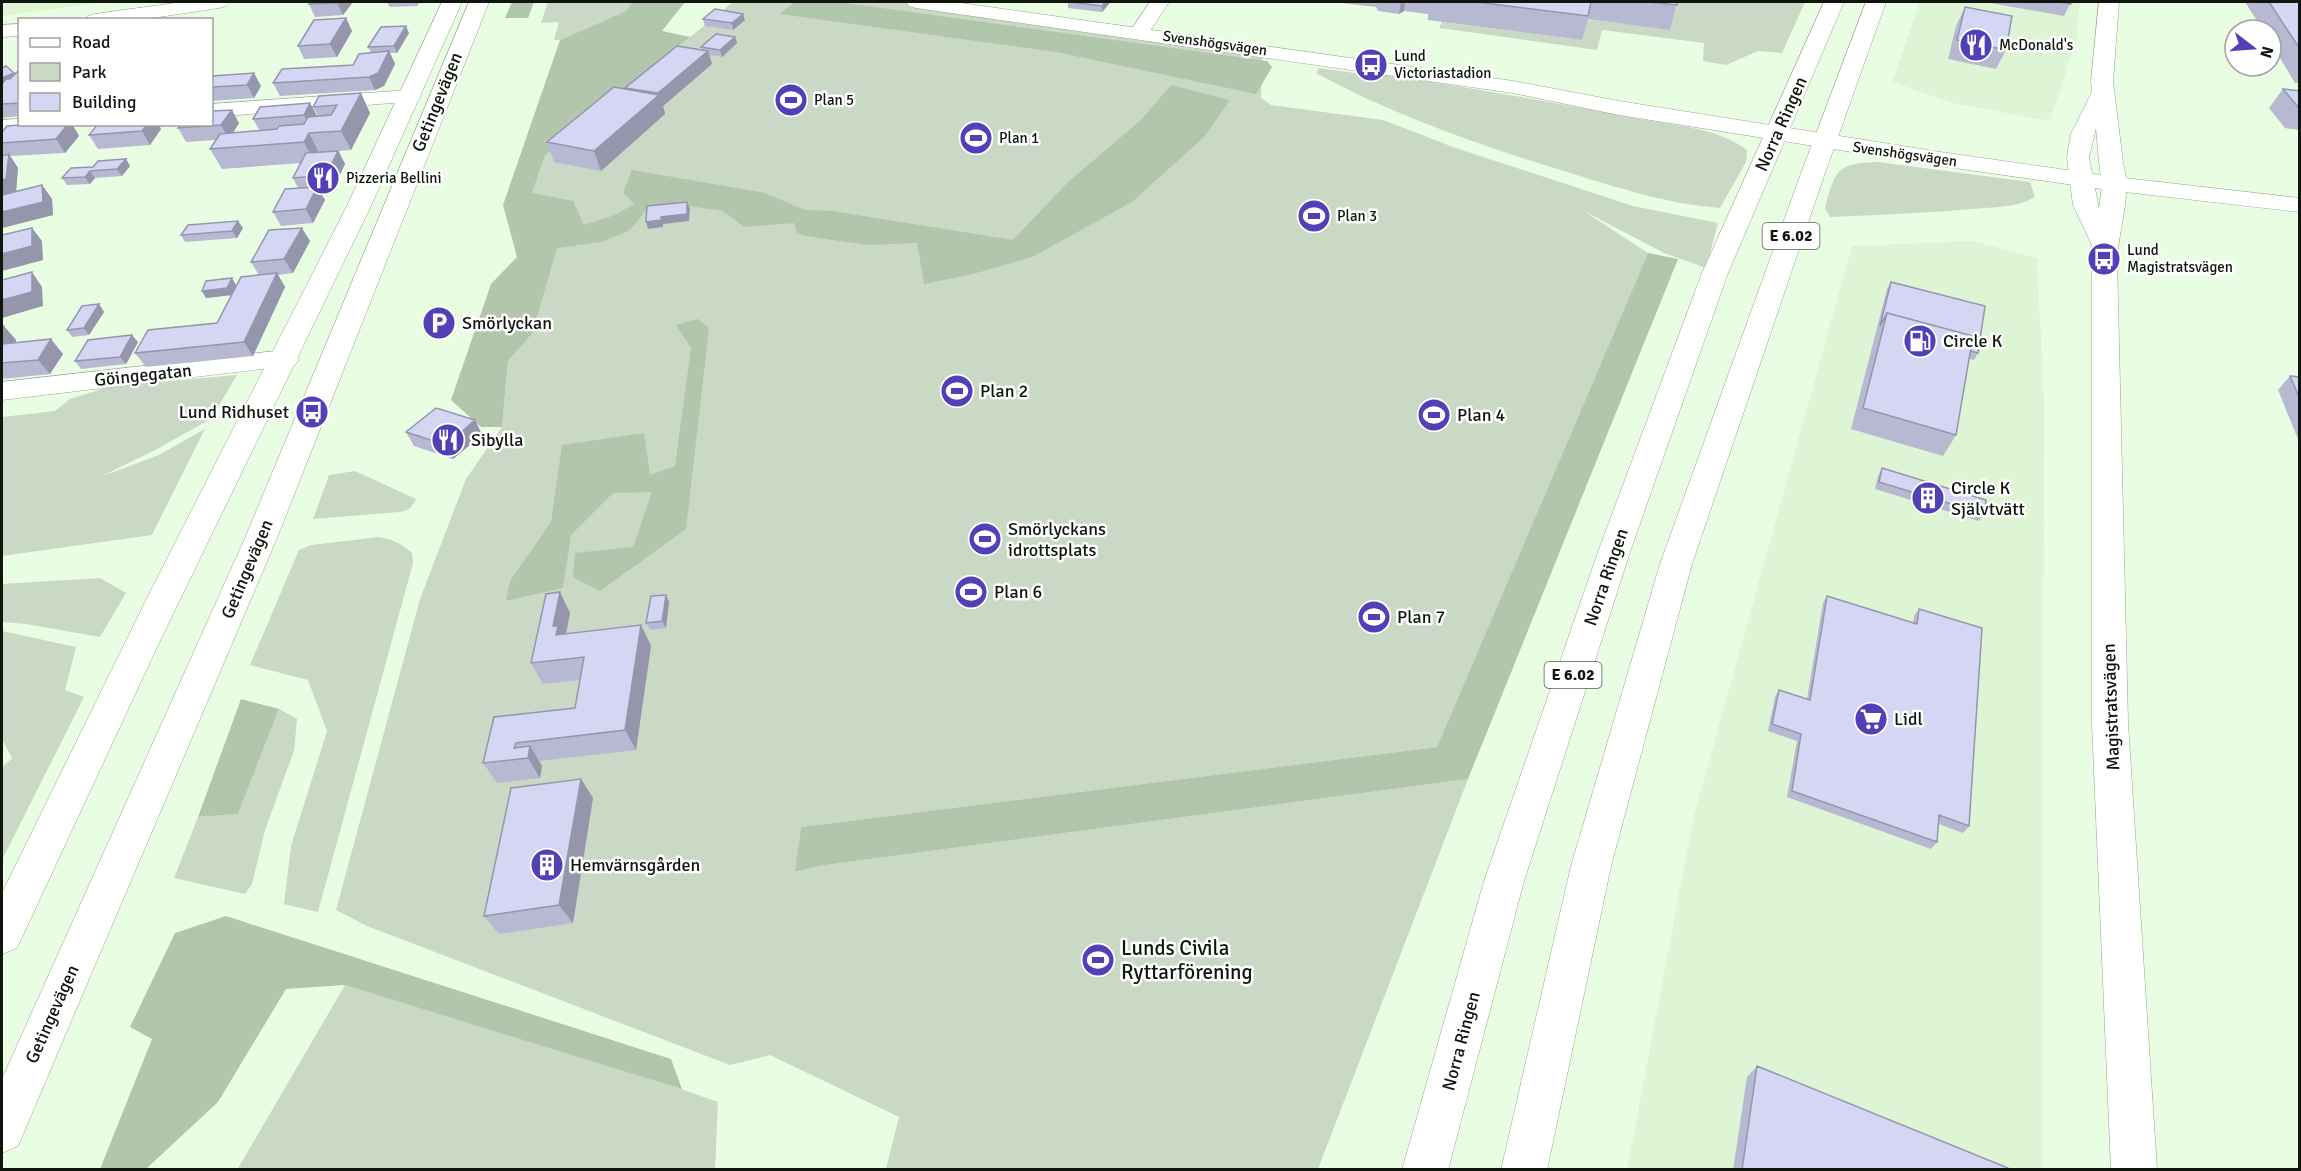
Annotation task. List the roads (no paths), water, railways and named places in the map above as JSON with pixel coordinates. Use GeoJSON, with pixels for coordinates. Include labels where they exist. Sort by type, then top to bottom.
{"type":"FeatureCollection","features":[{"type":"Feature","properties":{"kind":"main road"},"geometry":{"type":"LineString","coordinates":[[108,18],[219,2]]}},
{"type":"Feature","properties":{"kind":"main road","name":"Getingevägen"},"geometry":{"type":"LineString","coordinates":[[2,935],[189,547],[285,359],[452,2]]}},
{"type":"Feature","properties":{"kind":"main road","name":"Getingevägen"},"geometry":{"type":"LineString","coordinates":[[2,1130],[261,538],[479,2]]}},
{"type":"Feature","properties":{"kind":"main road","name":"Svenshögsvägen"},"geometry":{"type":"LineString","coordinates":[[916,2],[1514,87],[1619,108],[1781,125],[2079,168],[2300,205]]}},
{"type":"Feature","properties":{"kind":"main road"},"geometry":{"type":"LineString","coordinates":[[1138,33],[1159,2]]}},
{"type":"Feature","properties":{"kind":"main road","name":"Norra Ringen"},"geometry":{"type":"LineString","coordinates":[[1425,1170],[1504,881],[1614,552],[1715,273],[1834,2]]}},
{"type":"Feature","properties":{"kind":"main road","name":"E 6.02"},"geometry":{"type":"LineString","coordinates":[[1524,1170],[1591,866],[1676,564],[1876,2]]}},
{"type":"Feature","properties":{"kind":"main road"},"geometry":{"type":"LineString","coordinates":[[2079,168],[2082,134],[2103,92],[2109,2]]}},
{"type":"Feature","properties":{"kind":"main road"},"geometry":{"type":"LineString","coordinates":[[2,31],[18,30]]}},
{"type":"Feature","properties":{"kind":"main road","name":"Magistratsvägen"},"geometry":{"type":"LineString","coordinates":[[2103,92],[2113,173],[2104,244],[2110,723],[2134,1170]]}},
{"type":"Feature","properties":{"kind":"main road"},"geometry":{"type":"LineString","coordinates":[[213,111],[410,96]]}},
{"type":"Feature","properties":{"kind":"main road"},"geometry":{"type":"LineString","coordinates":[[2,127],[18,126]]}},
{"type":"Feature","properties":{"kind":"main road","name":"Svenshögsvägen"},"geometry":{"type":"LineString","coordinates":[[1829,132],[1931,136]]}},
{"type":"Feature","properties":{"kind":"main road","name":"Svenshögsvägen"},"geometry":{"type":"LineString","coordinates":[[2036,151],[2079,168]]}},
{"type":"Feature","properties":{"kind":"main road","name":"Magistratsvägen"},"geometry":{"type":"LineString","coordinates":[[2079,168],[2085,205],[2104,244]]}},
{"type":"Feature","properties":{"kind":"main road","name":"Svenshögsvägen"},"geometry":{"type":"LineString","coordinates":[[2113,173],[2300,190]]}},
{"type":"Feature","properties":{"kind":"main road","name":"Göingegatan"},"geometry":{"type":"LineString","coordinates":[[2,391],[285,359]]}},
{"type":"Feature","properties":{"kind":"place","name":"McDonald's"},"geometry":{"type":"Point","coordinates":[1976,45]}},
{"type":"Feature","properties":{"kind":"place","name":"Lund Victoriastadion"},"geometry":{"type":"Point","coordinates":[1371,65]}},
{"type":"Feature","properties":{"kind":"place","name":"Plan 5"},"geometry":{"type":"Point","coordinates":[791,100]}},
{"type":"Feature","properties":{"kind":"place","name":"Plan 1"},"geometry":{"type":"Point","coordinates":[976,138]}},
{"type":"Feature","properties":{"kind":"place","name":"Pizzeria Bellini"},"geometry":{"type":"Point","coordinates":[323,178]}},
{"type":"Feature","properties":{"kind":"place","name":"Plan 3"},"geometry":{"type":"Point","coordinates":[1314,216]}},
{"type":"Feature","properties":{"kind":"place","name":"Lund Magistratsvägen"},"geometry":{"type":"Point","coordinates":[2104,259]}},
{"type":"Feature","properties":{"kind":"place","name":"Smörlyckan"},"geometry":{"type":"Point","coordinates":[439,323]}},
{"type":"Feature","properties":{"kind":"place","name":"Circle K"},"geometry":{"type":"Point","coordinates":[1920,341]}},
{"type":"Feature","properties":{"kind":"place","name":"Plan 2"},"geometry":{"type":"Point","coordinates":[957,391]}},
{"type":"Feature","properties":{"kind":"place","name":"Lund Ridhuset"},"geometry":{"type":"Point","coordinates":[312,412]}},
{"type":"Feature","properties":{"kind":"place","name":"Plan 4"},"geometry":{"type":"Point","coordinates":[1434,415]}},
{"type":"Feature","properties":{"kind":"place","name":"Sibylla"},"geometry":{"type":"Point","coordinates":[448,440]}},
{"type":"Feature","properties":{"kind":"place","name":"Circle K Självtvätt"},"geometry":{"type":"Point","coordinates":[1928,498]}},
{"type":"Feature","properties":{"kind":"place","name":"Smörlyckans idrottsplats"},"geometry":{"type":"Point","coordinates":[985,539]}},
{"type":"Feature","properties":{"kind":"place","name":"Plan 6"},"geometry":{"type":"Point","coordinates":[971,592]}},
{"type":"Feature","properties":{"kind":"place","name":"Plan 7"},"geometry":{"type":"Point","coordinates":[1374,617]}},
{"type":"Feature","properties":{"kind":"place","name":"Lidl"},"geometry":{"type":"Point","coordinates":[1871,719]}},
{"type":"Feature","properties":{"kind":"place","name":"Hemvärnsgården"},"geometry":{"type":"Point","coordinates":[547,865]}},
{"type":"Feature","properties":{"kind":"place","name":"Lunds Civila Ryttarförening"},"geometry":{"type":"Point","coordinates":[1098,960]}}]}
